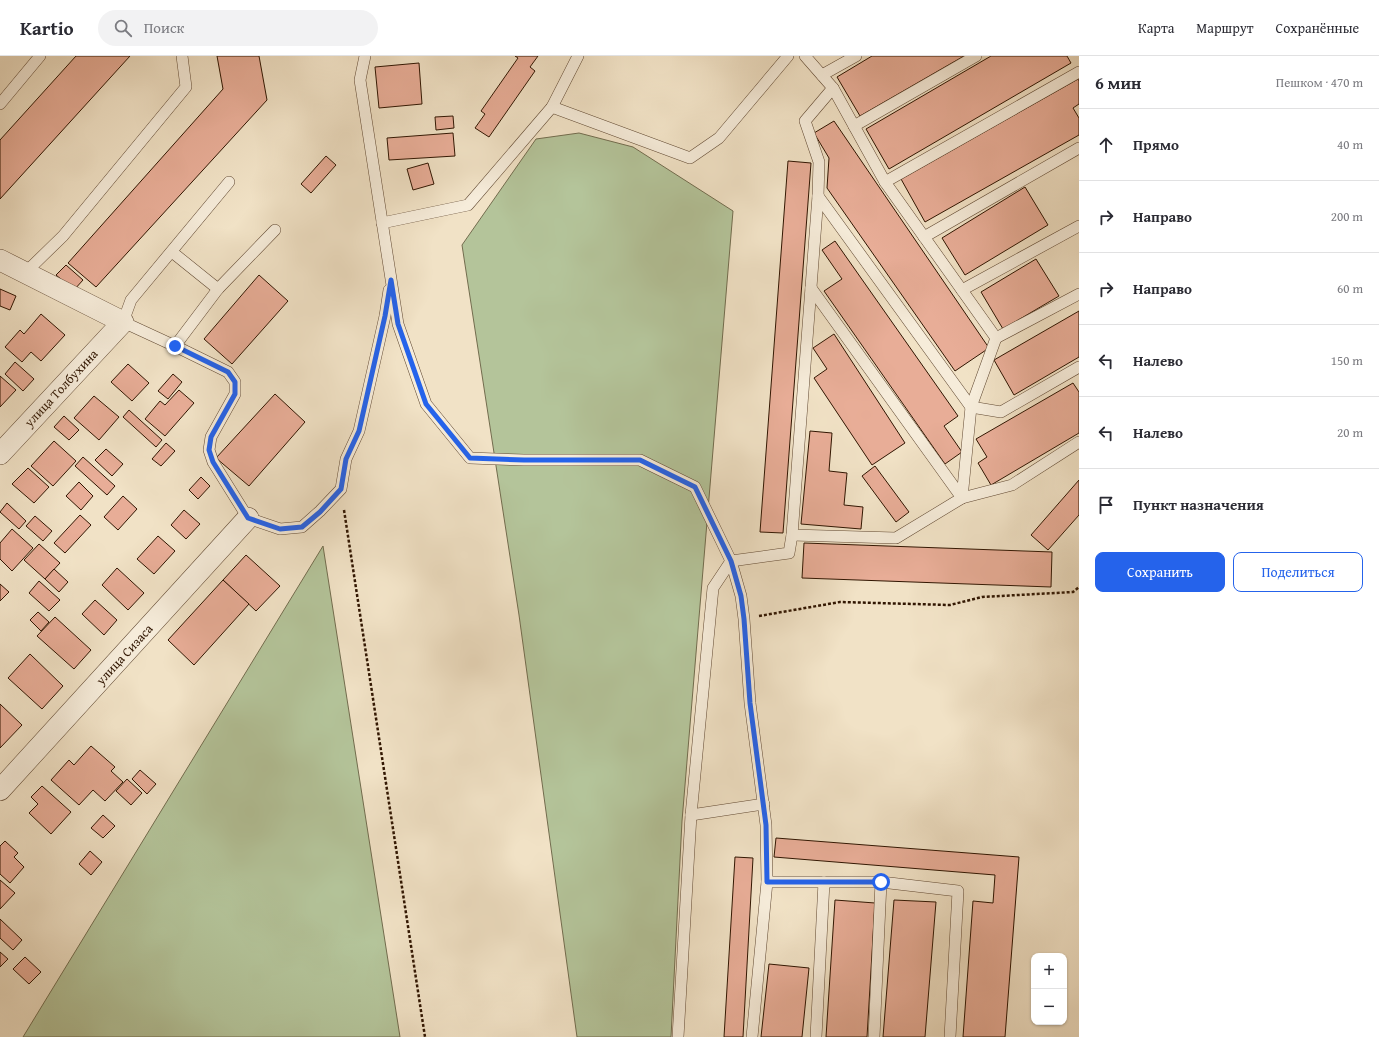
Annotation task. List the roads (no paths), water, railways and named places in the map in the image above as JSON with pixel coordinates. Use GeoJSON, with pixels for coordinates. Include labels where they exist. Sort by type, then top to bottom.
{"type":"FeatureCollection","features":[{"type":"Feature","properties":{"kind":"street"},"geometry":{"type":"LineString","coordinates":[[0,260],[123,322]]}},
{"type":"Feature","properties":{"kind":"street","name":"улица Толбухина"},"geometry":{"type":"LineString","coordinates":[[0,454],[123,322]]}},
{"type":"Feature","properties":{"kind":"street","name":"улица Сизаса"},"geometry":{"type":"LineString","coordinates":[[0,790],[248,518]]}},
{"type":"Feature","properties":{"kind":"lane"},"geometry":{"type":"LineString","coordinates":[[0,104],[40,56]]}},
{"type":"Feature","properties":{"kind":"lane"},"geometry":{"type":"LineString","coordinates":[[25,273],[64,236],[186,87],[182,56]]}},
{"type":"Feature","properties":{"kind":"lane"},"geometry":{"type":"LineString","coordinates":[[365,56],[360,80],[398,324],[426,404],[470,458],[524,460],[640,460],[695,487],[731,561],[741,596],[750,703],[766,825],[767,882],[752,1037]]}},
{"type":"Feature","properties":{"kind":"lane"},"geometry":{"type":"LineString","coordinates":[[382,224],[468,205],[552,107],[578,56]]}},
{"type":"Feature","properties":{"kind":"lane"},"geometry":{"type":"LineString","coordinates":[[552,107],[690,158],[719,138],[788,56]]}},
{"type":"Feature","properties":{"kind":"lane"},"geometry":{"type":"LineString","coordinates":[[805,56],[833,88],[885,182],[996,338]]}},
{"type":"Feature","properties":{"kind":"lane"},"geometry":{"type":"LineString","coordinates":[[822,76],[856,56]]}},
{"type":"Feature","properties":{"kind":"lane"},"geometry":{"type":"LineString","coordinates":[[854,126],[976,56]]}},
{"type":"Feature","properties":{"kind":"lane"},"geometry":{"type":"LineString","coordinates":[[885,182],[1079,72]]}},
{"type":"Feature","properties":{"kind":"lane"},"geometry":{"type":"LineString","coordinates":[[678,1037],[691,816],[713,588],[731,561],[789,552],[792,535],[818,196],[819,162],[805,121],[833,88]]}},
{"type":"Feature","properties":{"kind":"lane"},"geometry":{"type":"LineString","coordinates":[[924,237],[1079,148]]}},
{"type":"Feature","properties":{"kind":"lane"},"geometry":{"type":"LineString","coordinates":[[229,182],[131,300],[123,322],[228,372],[235,382],[235,394],[211,437],[209,450],[213,462],[248,518],[280,529],[302,527],[320,512],[341,489],[346,459],[359,431],[385,316],[391,280]]}},
{"type":"Feature","properties":{"kind":"lane"},"geometry":{"type":"LineString","coordinates":[[818,196],[972,407],[1001,412],[1079,367]]}},
{"type":"Feature","properties":{"kind":"lane"},"geometry":{"type":"LineString","coordinates":[[962,290],[1079,226]]}},
{"type":"Feature","properties":{"kind":"lane"},"geometry":{"type":"LineString","coordinates":[[175,346],[218,289],[275,230]]}},
{"type":"Feature","properties":{"kind":"lane"},"geometry":{"type":"LineString","coordinates":[[172,252],[218,289]]}},
{"type":"Feature","properties":{"kind":"lane"},"geometry":{"type":"LineString","coordinates":[[811,288],[962,498]]}},
{"type":"Feature","properties":{"kind":"lane"},"geometry":{"type":"LineString","coordinates":[[962,498],[972,407],[996,338],[1079,294]]}},
{"type":"Feature","properties":{"kind":"lane"},"geometry":{"type":"LineString","coordinates":[[792,535],[896,538],[962,498],[1012,485],[1079,442]]}},
{"type":"Feature","properties":{"kind":"lane"},"geometry":{"type":"LineString","coordinates":[[691,816],[764,804]]}},
{"type":"Feature","properties":{"kind":"lane"},"geometry":{"type":"LineString","coordinates":[[767,882],[881,882],[958,891],[950,1037]]}},
{"type":"Feature","properties":{"kind":"lane"},"geometry":{"type":"LineString","coordinates":[[816,1037],[824,882]]}},
{"type":"Feature","properties":{"kind":"lane"},"geometry":{"type":"LineString","coordinates":[[874,1037],[881,882]]}}]}
